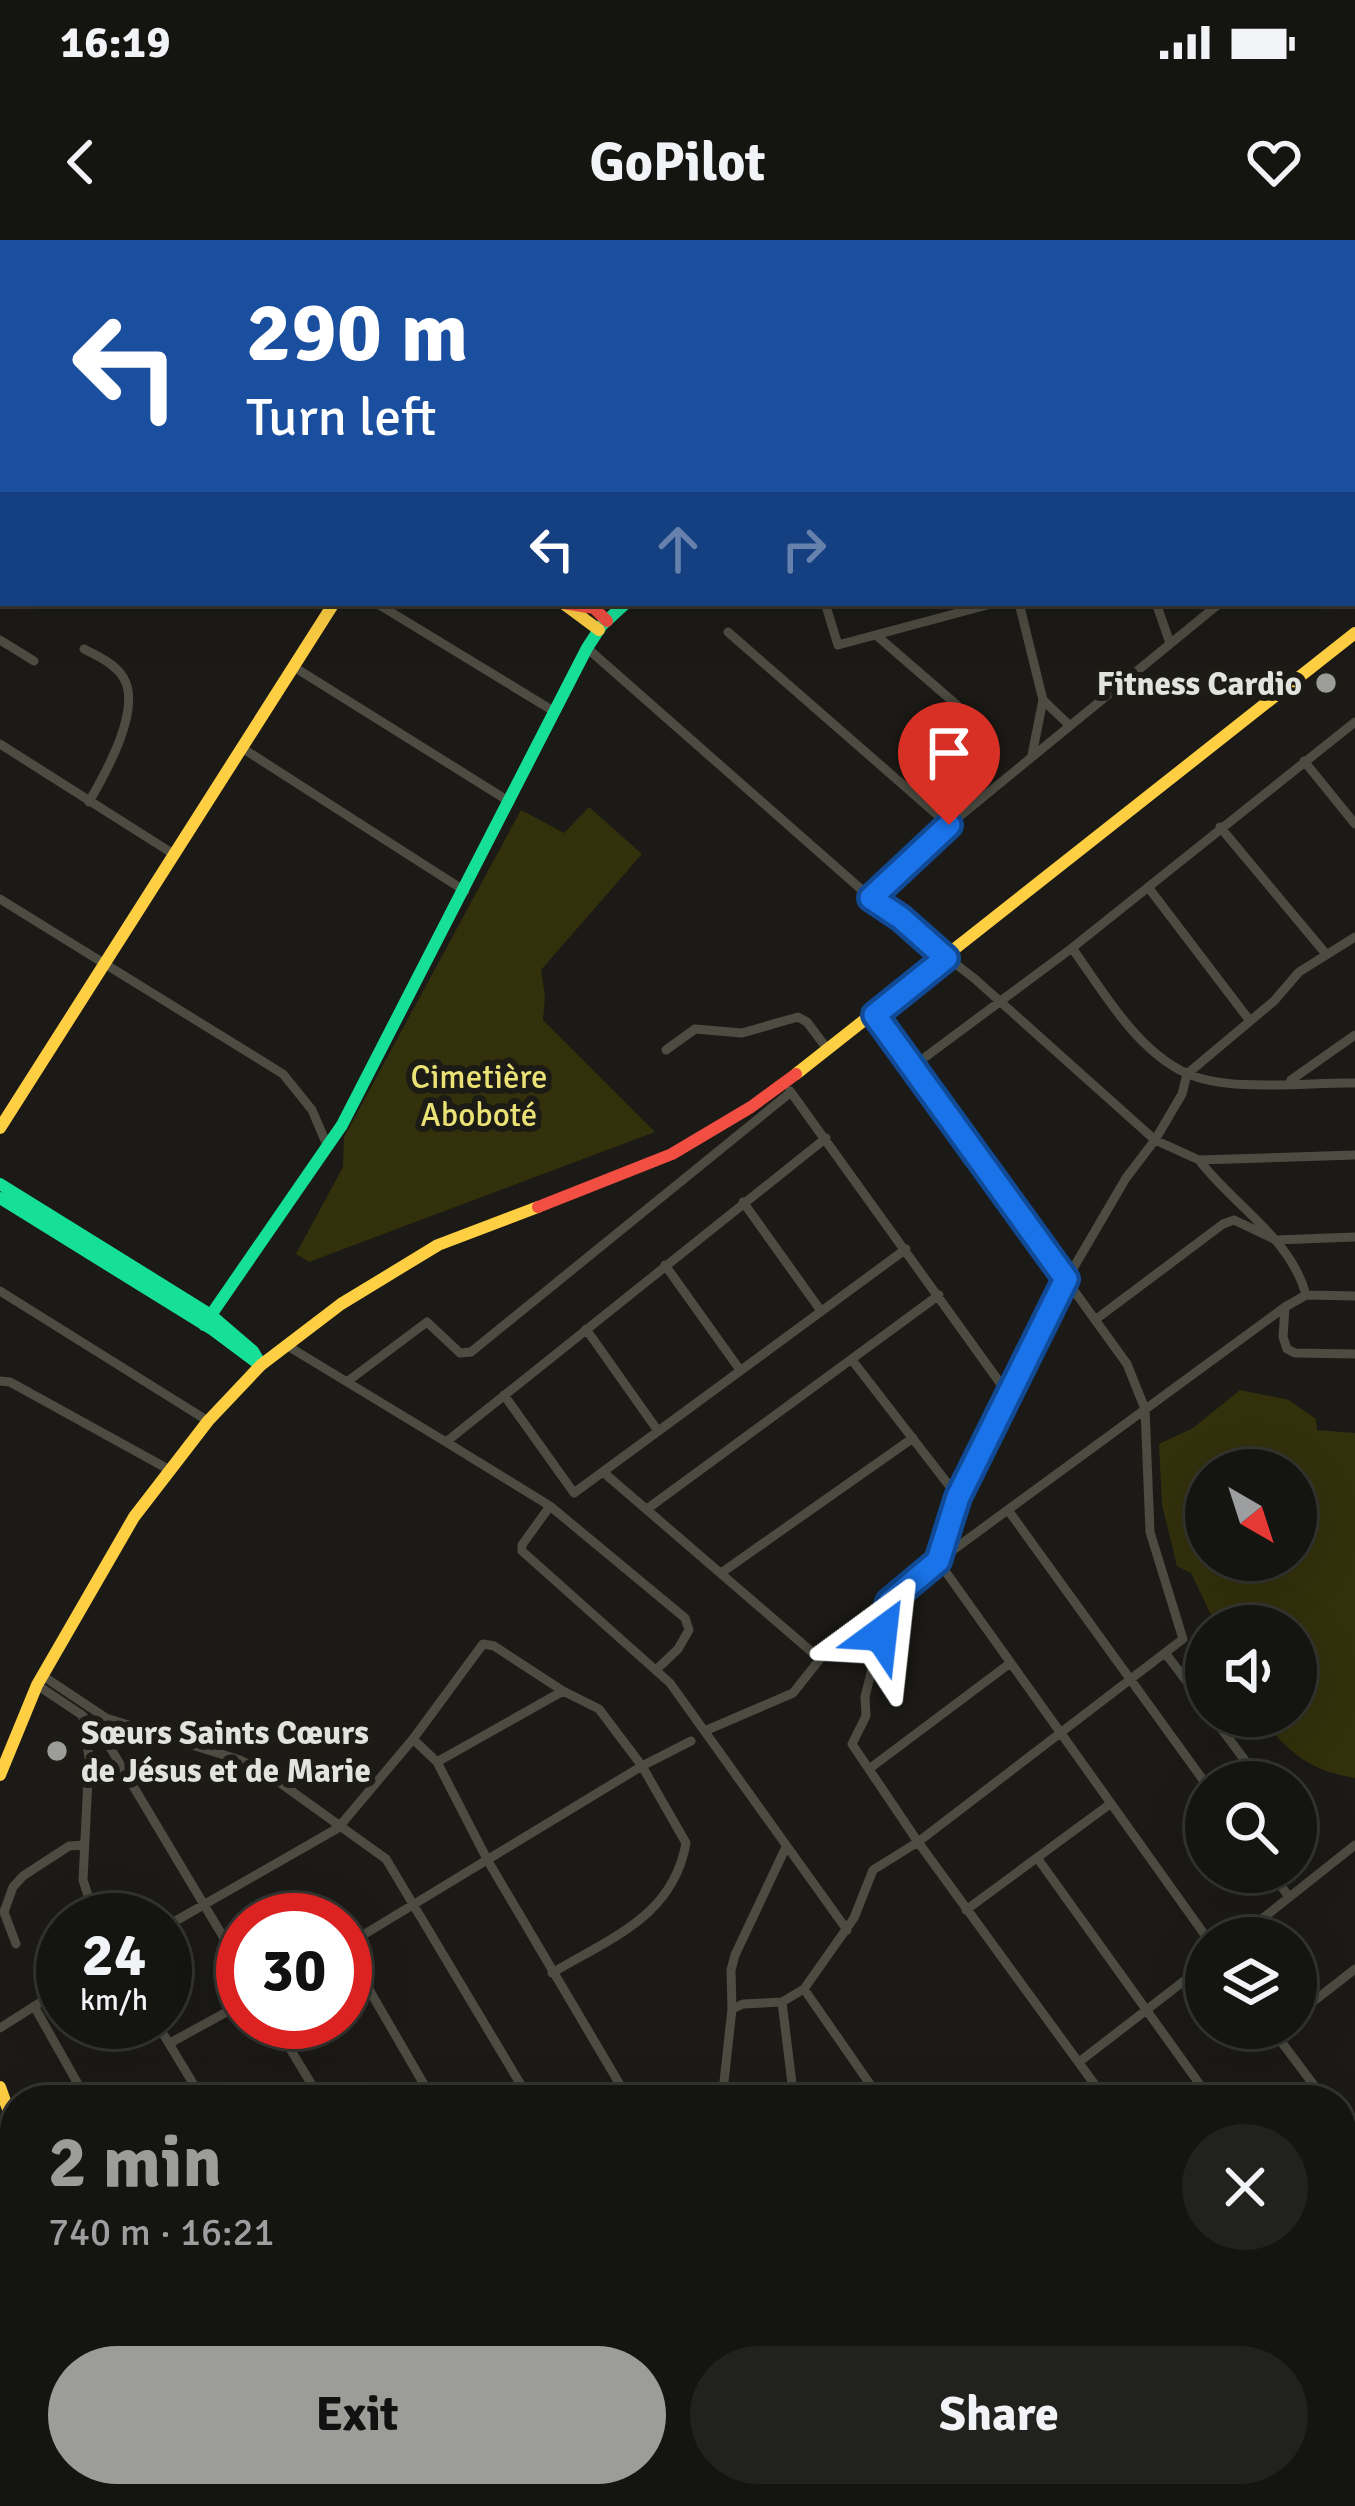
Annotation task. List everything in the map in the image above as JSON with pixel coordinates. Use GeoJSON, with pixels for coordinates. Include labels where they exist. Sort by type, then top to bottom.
{"type":"FeatureCollection","features":[{"type":"Feature","properties":{"kind":"main road"},"geometry":{"type":"LineString","coordinates":[[0,1128],[332,606]]}},
{"type":"Feature","properties":{"kind":"main road"},"geometry":{"type":"LineString","coordinates":[[567,606],[585,621],[603,625]]}},
{"type":"Feature","properties":{"kind":"main road"},"geometry":{"type":"LineString","coordinates":[[587,648],[585,621],[597,606]]}},
{"type":"Feature","properties":{"kind":"main road"},"geometry":{"type":"LineString","coordinates":[[597,606],[603,625]]}},
{"type":"Feature","properties":{"kind":"main road"},"geometry":{"type":"LineString","coordinates":[[208,1320],[342,1125],[587,648],[623,606]]}},
{"type":"Feature","properties":{"kind":"main road"},"geometry":{"type":"LineString","coordinates":[[0,1775],[40,1680],[115,1547],[168,1469],[261,1365],[356,1294],[437,1245],[672,1154],[788,1088],[828,1050],[1350,637]]}},
{"type":"Feature","properties":{"kind":"main road"},"geometry":{"type":"LineString","coordinates":[[0,1184],[253,1351],[261,1365]]}},
{"type":"Feature","properties":{"kind":"main road"},"geometry":{"type":"LineString","coordinates":[[0,1198],[208,1320]]}},
{"type":"Feature","properties":{"kind":"street"},"geometry":{"type":"LineString","coordinates":[[381,606],[555,712]]}},
{"type":"Feature","properties":{"kind":"street"},"geometry":{"type":"LineString","coordinates":[[826,606],[838,645],[983,606]]}},
{"type":"Feature","properties":{"kind":"street"},"geometry":{"type":"LineString","coordinates":[[1020,606],[1043,700],[1032,756]]}},
{"type":"Feature","properties":{"kind":"street"},"geometry":{"type":"LineString","coordinates":[[1157,606],[1170,643]]}},
{"type":"Feature","properties":{"kind":"street"},"geometry":{"type":"LineString","coordinates":[[871,898],[949,825],[1216,606]]}},
{"type":"Feature","properties":{"kind":"street"},"geometry":{"type":"LineString","coordinates":[[728,632],[949,825]]}},
{"type":"Feature","properties":{"kind":"street"},"geometry":{"type":"LineString","coordinates":[[875,634],[958,706]]}},
{"type":"Feature","properties":{"kind":"street"},"geometry":{"type":"LineString","coordinates":[[1350,637],[1355,655]]}},
{"type":"Feature","properties":{"kind":"street"},"geometry":{"type":"LineString","coordinates":[[0,640],[34,661]]}},
{"type":"Feature","properties":{"kind":"street"},"geometry":{"type":"LineString","coordinates":[[587,648],[871,898],[1000,1000],[1156,1140],[1199,1160],[1355,1155]]}},
{"type":"Feature","properties":{"kind":"street"},"geometry":{"type":"LineString","coordinates":[[84,649],[113,665],[127,682],[118,748],[89,802]]}},
{"type":"Feature","properties":{"kind":"street"},"geometry":{"type":"LineString","coordinates":[[294,667],[510,802]]}},
{"type":"Feature","properties":{"kind":"street"},"geometry":{"type":"LineString","coordinates":[[1043,700],[1069,725]]}},
{"type":"Feature","properties":{"kind":"street"},"geometry":{"type":"LineString","coordinates":[[912,1067],[1072,948],[1355,722]]}},
{"type":"Feature","properties":{"kind":"street"},"geometry":{"type":"LineString","coordinates":[[0,744],[175,856]]}},
{"type":"Feature","properties":{"kind":"street"},"geometry":{"type":"LineString","coordinates":[[242,748],[465,891]]}},
{"type":"Feature","properties":{"kind":"street"},"geometry":{"type":"LineString","coordinates":[[1304,761],[1355,824]]}},
{"type":"Feature","properties":{"kind":"street"},"geometry":{"type":"LineString","coordinates":[[1220,827],[1325,954]]}},
{"type":"Feature","properties":{"kind":"street"},"geometry":{"type":"LineString","coordinates":[[1148,887],[1250,1021]]}},
{"type":"Feature","properties":{"kind":"street"},"geometry":{"type":"LineString","coordinates":[[0,899],[283,1073],[311,1110],[327,1144]]}},
{"type":"Feature","properties":{"kind":"street"},"geometry":{"type":"LineString","coordinates":[[938,1561],[958,1497],[1066,1279],[1126,1178],[1156,1140],[1182,1094],[1187,1074],[1299,972],[1355,937]]}},
{"type":"Feature","properties":{"kind":"street"},"geometry":{"type":"LineString","coordinates":[[1072,948],[1141,1037],[1187,1074],[1216,1082],[1355,1082]]}},
{"type":"Feature","properties":{"kind":"street"},"geometry":{"type":"LineString","coordinates":[[732,2009],[782,2002],[804,1989],[847,1930],[873,1870],[1060,1736],[1183,1636],[1150,1532],[1145,1409],[1127,1364],[875,1015]]}},
{"type":"Feature","properties":{"kind":"street"},"geometry":{"type":"LineString","coordinates":[[666,1050],[695,1029],[742,1033],[798,1017],[828,1050]]}},
{"type":"Feature","properties":{"kind":"street"},"geometry":{"type":"LineString","coordinates":[[1288,1082],[1355,1035]]}},
{"type":"Feature","properties":{"kind":"street"},"geometry":{"type":"LineString","coordinates":[[348,1381],[427,1322],[460,1353],[471,1352],[788,1088],[1008,1394]]}},
{"type":"Feature","properties":{"kind":"street"},"geometry":{"type":"LineString","coordinates":[[446,1442],[826,1138]]}},
{"type":"Feature","properties":{"kind":"street"},"geometry":{"type":"LineString","coordinates":[[1199,1160],[1276,1240],[1296,1266],[1306,1295]]}},
{"type":"Feature","properties":{"kind":"street"},"geometry":{"type":"LineString","coordinates":[[743,1202],[821,1311]]}},
{"type":"Feature","properties":{"kind":"street"},"geometry":{"type":"LineString","coordinates":[[1095,1320],[1223,1224],[1243,1221],[1276,1240],[1355,1237]]}},
{"type":"Feature","properties":{"kind":"street"},"geometry":{"type":"LineString","coordinates":[[847,1930],[707,1730],[657,1669],[523,1551],[522,1545],[552,1507],[906,1249]]}},
{"type":"Feature","properties":{"kind":"street"},"geometry":{"type":"LineString","coordinates":[[665,1265],[740,1370]]}},
{"type":"Feature","properties":{"kind":"street"},"geometry":{"type":"LineString","coordinates":[[0,1291],[208,1421]]}},
{"type":"Feature","properties":{"kind":"street"},"geometry":{"type":"LineString","coordinates":[[647,1509],[939,1295]]}},
{"type":"Feature","properties":{"kind":"street"},"geometry":{"type":"LineString","coordinates":[[707,1730],[794,1693],[820,1659],[938,1561],[1285,1307],[1306,1295],[1355,1296]]}},
{"type":"Feature","properties":{"kind":"street"},"geometry":{"type":"LineString","coordinates":[[1285,1307],[1282,1337],[1287,1348],[1295,1353],[1355,1354]]}},
{"type":"Feature","properties":{"kind":"street"},"geometry":{"type":"LineString","coordinates":[[586,1329],[658,1431]]}},
{"type":"Feature","properties":{"kind":"street"},"geometry":{"type":"LineString","coordinates":[[286,1345],[552,1507],[688,1624],[686,1638],[657,1669]]}},
{"type":"Feature","properties":{"kind":"street"},"geometry":{"type":"LineString","coordinates":[[853,1360],[958,1497]]}},
{"type":"Feature","properties":{"kind":"street"},"geometry":{"type":"LineString","coordinates":[[0,1381],[10,1382],[168,1469]]}},
{"type":"Feature","properties":{"kind":"street"},"geometry":{"type":"LineString","coordinates":[[504,1395],[574,1493]]}},
{"type":"Feature","properties":{"kind":"street"},"geometry":{"type":"LineString","coordinates":[[721,1573],[913,1438]]}},
{"type":"Feature","properties":{"kind":"street"},"geometry":{"type":"LineString","coordinates":[[603,1472],[820,1659]]}},
{"type":"Feature","properties":{"kind":"street"},"geometry":{"type":"LineString","coordinates":[[1008,1510],[1189,1761]]}},
{"type":"Feature","properties":{"kind":"street"},"geometry":{"type":"LineString","coordinates":[[938,1561],[1192,1917]]}},
{"type":"Feature","properties":{"kind":"street"},"geometry":{"type":"LineString","coordinates":[[889,1602],[866,1697],[866,1716],[853,1740],[918,1842],[1095,2085]]}},
{"type":"Feature","properties":{"kind":"street"},"geometry":{"type":"LineString","coordinates":[[192,1911],[338,1828],[413,1739],[483,1644],[599,1709],[642,1766],[685,1838],[683,1855],[653,1912],[552,1972]]}},
{"type":"Feature","properties":{"kind":"street"},"geometry":{"type":"LineString","coordinates":[[1166,1654],[1185,1679]]}},
{"type":"Feature","properties":{"kind":"street"},"geometry":{"type":"LineString","coordinates":[[869,1769],[1009,1664]]}},
{"type":"Feature","properties":{"kind":"street"},"geometry":{"type":"LineString","coordinates":[[40,1680],[83,1709],[240,1760],[289,1787],[338,1828],[386,1859],[521,2085]]}},
{"type":"Feature","properties":{"kind":"street"},"geometry":{"type":"LineString","coordinates":[[437,1762],[563,1691]]}},
{"type":"Feature","properties":{"kind":"street"},"geometry":{"type":"LineString","coordinates":[[83,1709],[216,1926]]}},
{"type":"Feature","properties":{"kind":"street"},"geometry":{"type":"LineString","coordinates":[[83,1709],[89,1756],[84,1893]]}},
{"type":"Feature","properties":{"kind":"street"},"geometry":{"type":"LineString","coordinates":[[106,1718],[106,1741]]}},
{"type":"Feature","properties":{"kind":"street"},"geometry":{"type":"LineString","coordinates":[[413,1739],[437,1762],[488,1861],[619,2085]]}},
{"type":"Feature","properties":{"kind":"street"},"geometry":{"type":"LineString","coordinates":[[372,1930],[691,1741]]}},
{"type":"Feature","properties":{"kind":"street"},"geometry":{"type":"LineString","coordinates":[[966,1910],[1109,1804]]}},
{"type":"Feature","properties":{"kind":"street"},"geometry":{"type":"LineString","coordinates":[[16,1943],[4,1912],[13,1887],[69,1846],[84,1845]]}},
{"type":"Feature","properties":{"kind":"street"},"geometry":{"type":"LineString","coordinates":[[1265,1917],[1355,1845]]}},
{"type":"Feature","properties":{"kind":"street"},"geometry":{"type":"LineString","coordinates":[[724,2085],[731,1970],[786,1847]]}},
{"type":"Feature","properties":{"kind":"street"},"geometry":{"type":"LineString","coordinates":[[1038,1859],[1200,2085]]}},
{"type":"Feature","properties":{"kind":"street"},"geometry":{"type":"LineString","coordinates":[[1285,1893],[1289,1898]]}},
{"type":"Feature","properties":{"kind":"street"},"geometry":{"type":"LineString","coordinates":[[1317,1999],[1355,1969]]}},
{"type":"Feature","properties":{"kind":"street"},"geometry":{"type":"LineString","coordinates":[[1079,2062],[1185,1981]]}},
{"type":"Feature","properties":{"kind":"street"},"geometry":{"type":"LineString","coordinates":[[804,1989],[871,2085]]}},
{"type":"Feature","properties":{"kind":"street"},"geometry":{"type":"LineString","coordinates":[[372,1994],[424,2085]]}},
{"type":"Feature","properties":{"kind":"street"},"geometry":{"type":"LineString","coordinates":[[782,2002],[792,2085]]}},
{"type":"Feature","properties":{"kind":"street"},"geometry":{"type":"LineString","coordinates":[[0,2028],[34,2006],[79,2085]]}},
{"type":"Feature","properties":{"kind":"street"},"geometry":{"type":"LineString","coordinates":[[173,2049],[194,2085]]}},
{"type":"Feature","properties":{"kind":"street"},"geometry":{"type":"LineString","coordinates":[[290,2049],[311,2085]]}},
{"type":"Feature","properties":{"kind":"street"},"geometry":{"type":"LineString","coordinates":[[1289,2049],[1314,2085]]}},
{"type":"Feature","properties":{"kind":"green space","name":"Cimetière Aboboté"},"geometry":{"type":"Polygon","coordinates":[[[589,807],[642,854],[541,970],[543,1020],[655,1132],[309,1262],[296,1254],[343,1167],[344,1137],[521,810],[564,833],[589,807]]]}},
{"type":"Feature","properties":{"kind":"green space"},"geometry":{"type":"Polygon","coordinates":[[[1240,1390],[1289,1400],[1316,1419],[1317,1430],[1355,1433],[1355,1778],[1301,1758],[1278,1737],[1317,1737],[1317,1605],[1206,1605],[1195,1581],[1317,1581],[1317,1449],[1185,1449],[1185,1570],[1177,1566],[1162,1505],[1159,1444],[1193,1428],[1240,1390]]]}},
{"type":"Feature","properties":{"kind":"traffic: fast"},"geometry":{"type":"LineString","coordinates":[[204,1325],[342,1125],[587,648],[623,606]]}},
{"type":"Feature","properties":{"kind":"traffic: fast"},"geometry":{"type":"LineString","coordinates":[[0,1184],[211,1315],[253,1351],[261,1365]]}},
{"type":"Feature","properties":{"kind":"traffic: fast"},"geometry":{"type":"LineString","coordinates":[[0,1198],[213,1330],[260,1365]]}},
{"type":"Feature","properties":{"kind":"traffic: slow"},"geometry":{"type":"LineString","coordinates":[[0,1128],[332,606]]}},
{"type":"Feature","properties":{"kind":"traffic: slow"},"geometry":{"type":"LineString","coordinates":[[567,606],[599,630]]}},
{"type":"Feature","properties":{"kind":"traffic: slow"},"geometry":{"type":"LineString","coordinates":[[796,1074],[1355,633]]}},
{"type":"Feature","properties":{"kind":"traffic: slow"},"geometry":{"type":"LineString","coordinates":[[0,1775],[37,1685],[134,1517],[208,1421],[261,1365],[341,1304],[438,1245],[538,1207]]}},
{"type":"Feature","properties":{"kind":"traffic: jam"},"geometry":{"type":"LineString","coordinates":[[582,606],[594,608],[607,621]]}},
{"type":"Feature","properties":{"kind":"traffic: jam"},"geometry":{"type":"LineString","coordinates":[[538,1207],[672,1154],[796,1074]]}},
{"type":"Feature","properties":{"kind":"place","name":"Fitness Cardio"},"geometry":{"type":"Point","coordinates":[1326,683]}},
{"type":"Feature","properties":{"kind":"place","name":"Sœurs Saints Cœurs de Jésus et de Marie"},"geometry":{"type":"Point","coordinates":[57,1751]}},
{"type":"Feature","properties":{"kind":"route"},"geometry":{"type":"LineString","coordinates":[[881,1634],[889,1602],[938,1561],[958,1497],[1066,1279],[875,1015],[946,958],[871,898],[949,825]]}}]}
